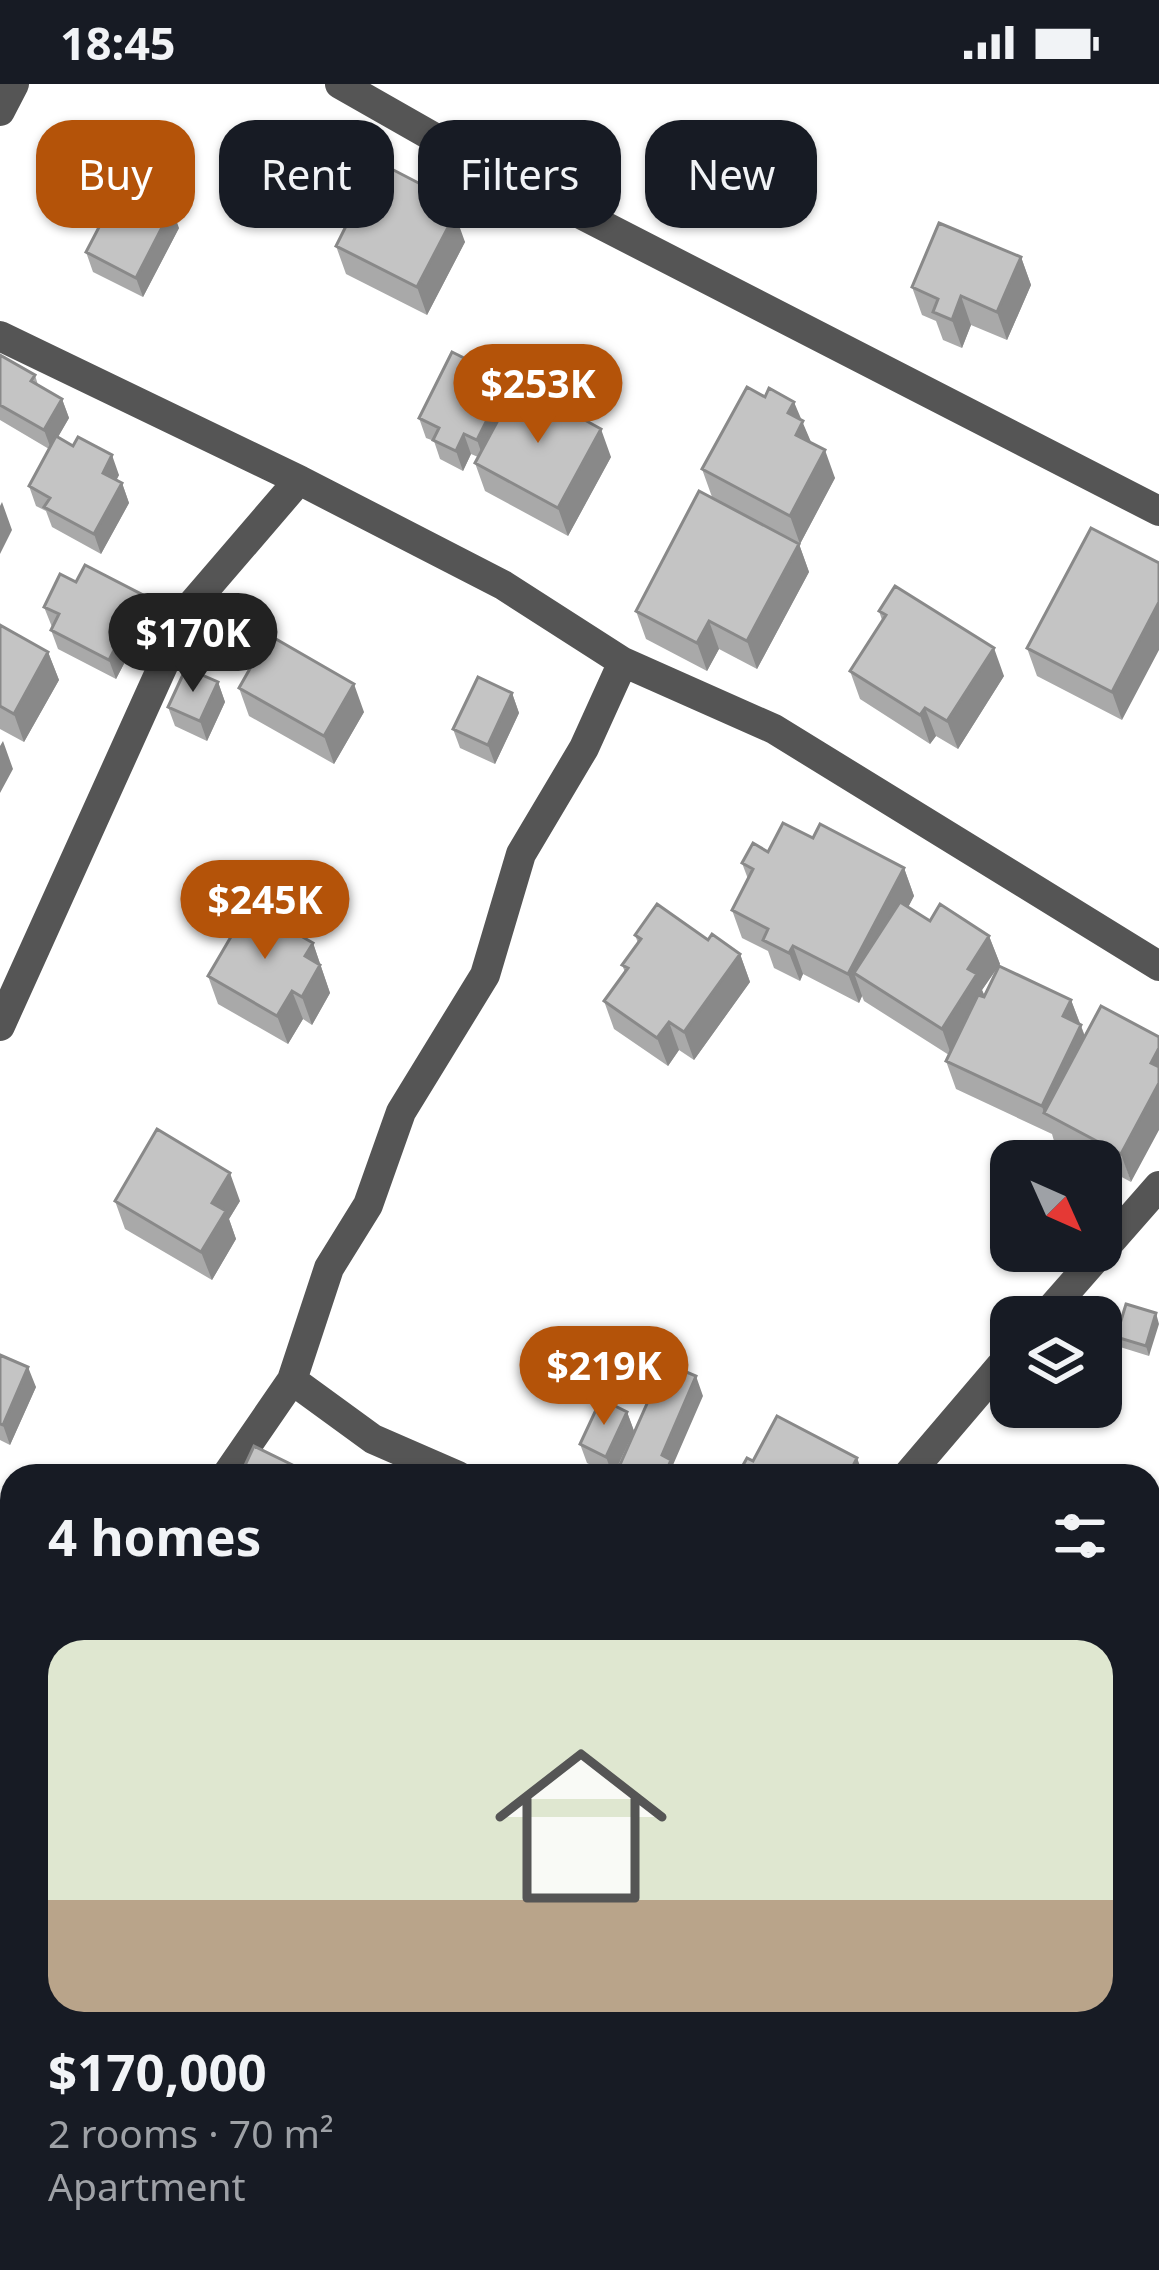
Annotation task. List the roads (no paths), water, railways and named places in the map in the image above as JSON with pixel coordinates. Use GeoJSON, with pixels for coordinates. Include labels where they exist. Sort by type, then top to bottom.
{"type":"FeatureCollection","features":[{"type":"Feature","properties":{"kind":"street"},"geometry":{"type":"LineString","coordinates":[[0,111],[14,84]]}},
{"type":"Feature","properties":{"kind":"street"},"geometry":{"type":"LineString","coordinates":[[340,84],[456,150],[1159,511]]}},
{"type":"Feature","properties":{"kind":"street"},"geometry":{"type":"LineString","coordinates":[[0,336],[503,585],[623,662],[774,729],[1159,966]]}},
{"type":"Feature","properties":{"kind":"street"},"geometry":{"type":"LineString","coordinates":[[0,1026],[189,608],[299,480]]}},
{"type":"Feature","properties":{"kind":"street"},"geometry":{"type":"LineString","coordinates":[[234,1464],[292,1379],[329,1268],[368,1205],[401,1112],[485,975],[521,854],[584,748],[623,662]]}},
{"type":"Feature","properties":{"kind":"street"},"geometry":{"type":"LineString","coordinates":[[1062,1296],[1159,1186]]}},
{"type":"Feature","properties":{"kind":"street"},"geometry":{"type":"LineString","coordinates":[[292,1379],[373,1438],[431,1464]]}},
{"type":"Feature","properties":{"kind":"street"},"geometry":{"type":"LineString","coordinates":[[917,1464],[990,1379]]}}]}
